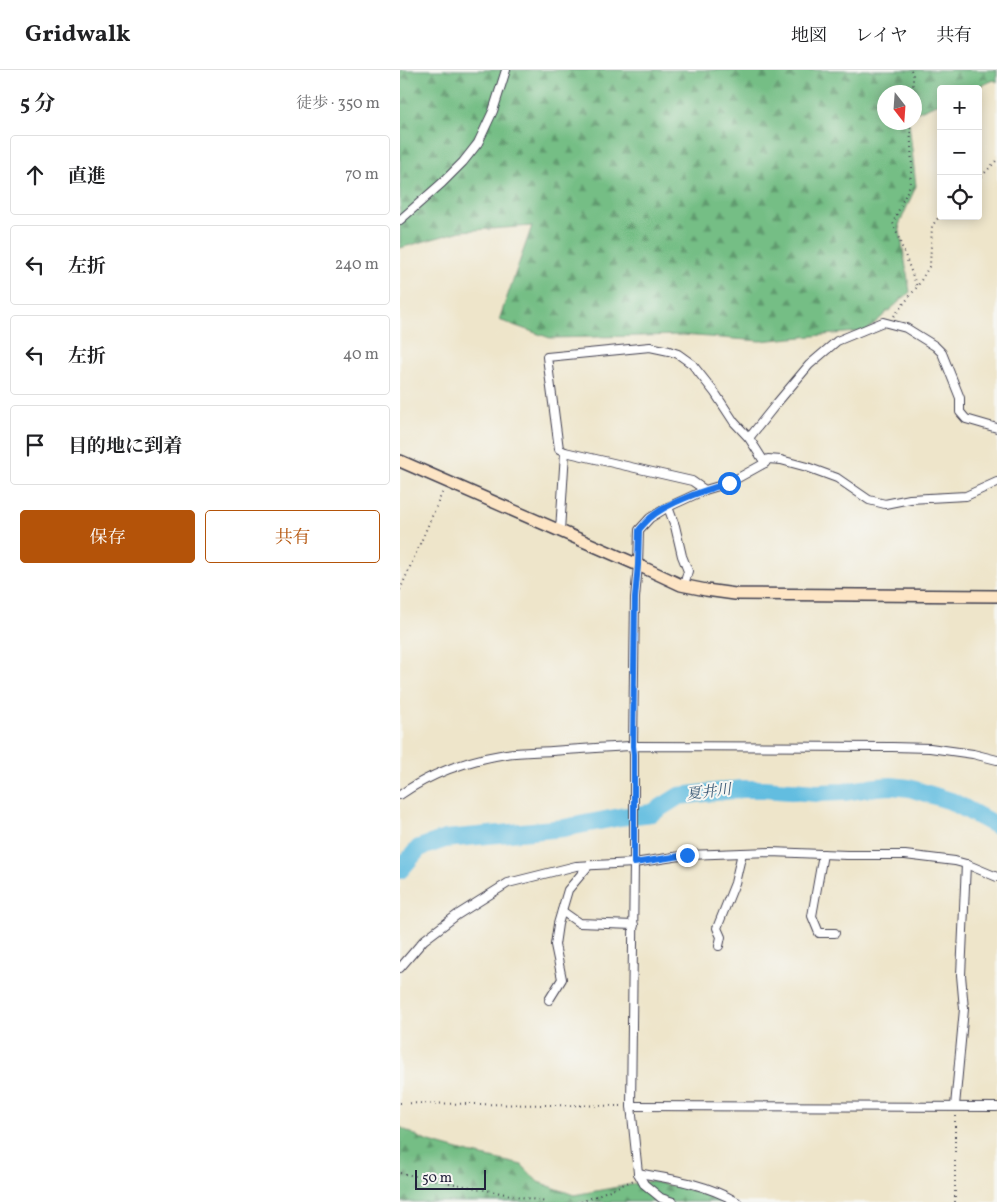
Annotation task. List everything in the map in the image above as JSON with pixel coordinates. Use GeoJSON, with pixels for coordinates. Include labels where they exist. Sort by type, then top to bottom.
{"type":"FeatureCollection","features":[{"type":"Feature","properties":{"kind":"street"},"geometry":{"type":"LineString","coordinates":[[400,220],[442,184],[478,143],[493,111],[506,70]]}},
{"type":"Feature","properties":{"kind":"street"},"geometry":{"type":"LineString","coordinates":[[749,438],[809,365],[837,341],[883,322],[906,328],[935,346],[942,353],[960,398],[960,412],[966,419],[997,428]]}},
{"type":"Feature","properties":{"kind":"street"},"geometry":{"type":"LineString","coordinates":[[705,490],[692,481],[564,452],[559,449],[547,356],[650,347],[678,354],[692,364],[734,422],[749,438],[765,463]]}},
{"type":"Feature","properties":{"kind":"street"},"geometry":{"type":"LineString","coordinates":[[560,531],[564,452]]}},
{"type":"Feature","properties":{"kind":"street"},"geometry":{"type":"LineString","coordinates":[[672,1202],[661,1198],[644,1184],[639,1175],[631,1106],[634,925],[633,750],[635,598],[639,530],[650,518],[668,507],[705,490],[729,483],[765,463],[768,459],[781,460],[807,467],[837,478],[869,500],[885,504],[910,499],[966,496],[997,482]]}},
{"type":"Feature","properties":{"kind":"street"},"geometry":{"type":"LineString","coordinates":[[400,461],[684,585],[706,590],[735,594],[997,596]]}},
{"type":"Feature","properties":{"kind":"street"},"geometry":{"type":"LineString","coordinates":[[668,507],[676,526],[682,556],[688,571],[684,585]]}},
{"type":"Feature","properties":{"kind":"street"},"geometry":{"type":"LineString","coordinates":[[400,796],[413,786],[464,763],[507,754],[695,747],[790,746],[930,748],[973,754],[997,760]]}},
{"type":"Feature","properties":{"kind":"street"},"geometry":{"type":"LineString","coordinates":[[719,946],[721,938],[717,928],[735,883],[742,853]]}},
{"type":"Feature","properties":{"kind":"street"},"geometry":{"type":"LineString","coordinates":[[400,968],[424,940],[457,914],[508,883],[576,866],[634,863],[687,855],[742,853],[905,855],[955,861],[997,877]]}},
{"type":"Feature","properties":{"kind":"street"},"geometry":{"type":"LineString","coordinates":[[823,854],[812,916],[819,933],[835,934]]}},
{"type":"Feature","properties":{"kind":"street"},"geometry":{"type":"LineString","coordinates":[[955,1106],[964,1009],[961,975],[966,864]]}},
{"type":"Feature","properties":{"kind":"street"},"geometry":{"type":"LineString","coordinates":[[549,1000],[562,979],[555,945],[558,924],[568,890],[589,865]]}},
{"type":"Feature","properties":{"kind":"street"},"geometry":{"type":"LineString","coordinates":[[562,911],[579,923],[634,925]]}},
{"type":"Feature","properties":{"kind":"street"},"geometry":{"type":"LineString","coordinates":[[631,1106],[997,1107]]}},
{"type":"Feature","properties":{"kind":"street"},"geometry":{"type":"LineString","coordinates":[[639,1175],[691,1182],[737,1202]]}},
{"type":"Feature","properties":{"kind":"path"},"geometry":{"type":"LineString","coordinates":[[912,70],[912,85]]}},
{"type":"Feature","properties":{"kind":"path"},"geometry":{"type":"LineString","coordinates":[[910,130],[912,168],[909,187],[893,223],[917,287]]}},
{"type":"Feature","properties":{"kind":"path"},"geometry":{"type":"LineString","coordinates":[[982,176],[997,160]]}},
{"type":"Feature","properties":{"kind":"path"},"geometry":{"type":"LineString","coordinates":[[887,323],[917,287],[930,265],[932,226],[937,219]]}},
{"type":"Feature","properties":{"kind":"path"},"geometry":{"type":"LineString","coordinates":[[400,590],[447,482]]}},
{"type":"Feature","properties":{"kind":"path"},"geometry":{"type":"LineString","coordinates":[[400,1103],[631,1106]]}},
{"type":"Feature","properties":{"kind":"path"},"geometry":{"type":"LineString","coordinates":[[955,1106],[955,1202]]}},
{"type":"Feature","properties":{"kind":"path"},"geometry":{"type":"LineString","coordinates":[[400,1173],[546,1202]]}},
{"type":"Feature","properties":{"kind":"path"},"geometry":{"type":"LineString","coordinates":[[581,1202],[639,1175]]}},
{"type":"Feature","properties":{"kind":"green space"},"geometry":{"type":"Polygon","coordinates":[[[400,70],[997,70],[997,82],[994,80],[982,85],[937,85],[937,104],[922,110],[922,85],[877,85],[877,130],[910,130],[916,186],[899,225],[910,292],[866,331],[760,341],[683,335],[550,338],[499,320],[532,226],[461,231],[400,248],[400,70]]]}},
{"type":"Feature","properties":{"kind":"green space"},"geometry":{"type":"Polygon","coordinates":[[[400,1127],[426,1141],[522,1165],[538,1182],[574,1195],[650,1181],[691,1190],[725,1202],[400,1202],[400,1127]]]}},
{"type":"Feature","properties":{"kind":"waterway","name":"夏井川"},"geometry":{"type":"LineString","coordinates":[[400,870],[419,848],[445,839],[564,828],[652,813],[679,796],[742,789],[817,793],[844,792],[891,786],[909,788],[951,801],[997,826]]}},
{"type":"Feature","properties":{"kind":"route"},"geometry":{"type":"LineString","coordinates":[[687,855],[634,863],[635,598],[639,530],[650,518],[668,507],[705,490],[729,483]]}}]}
